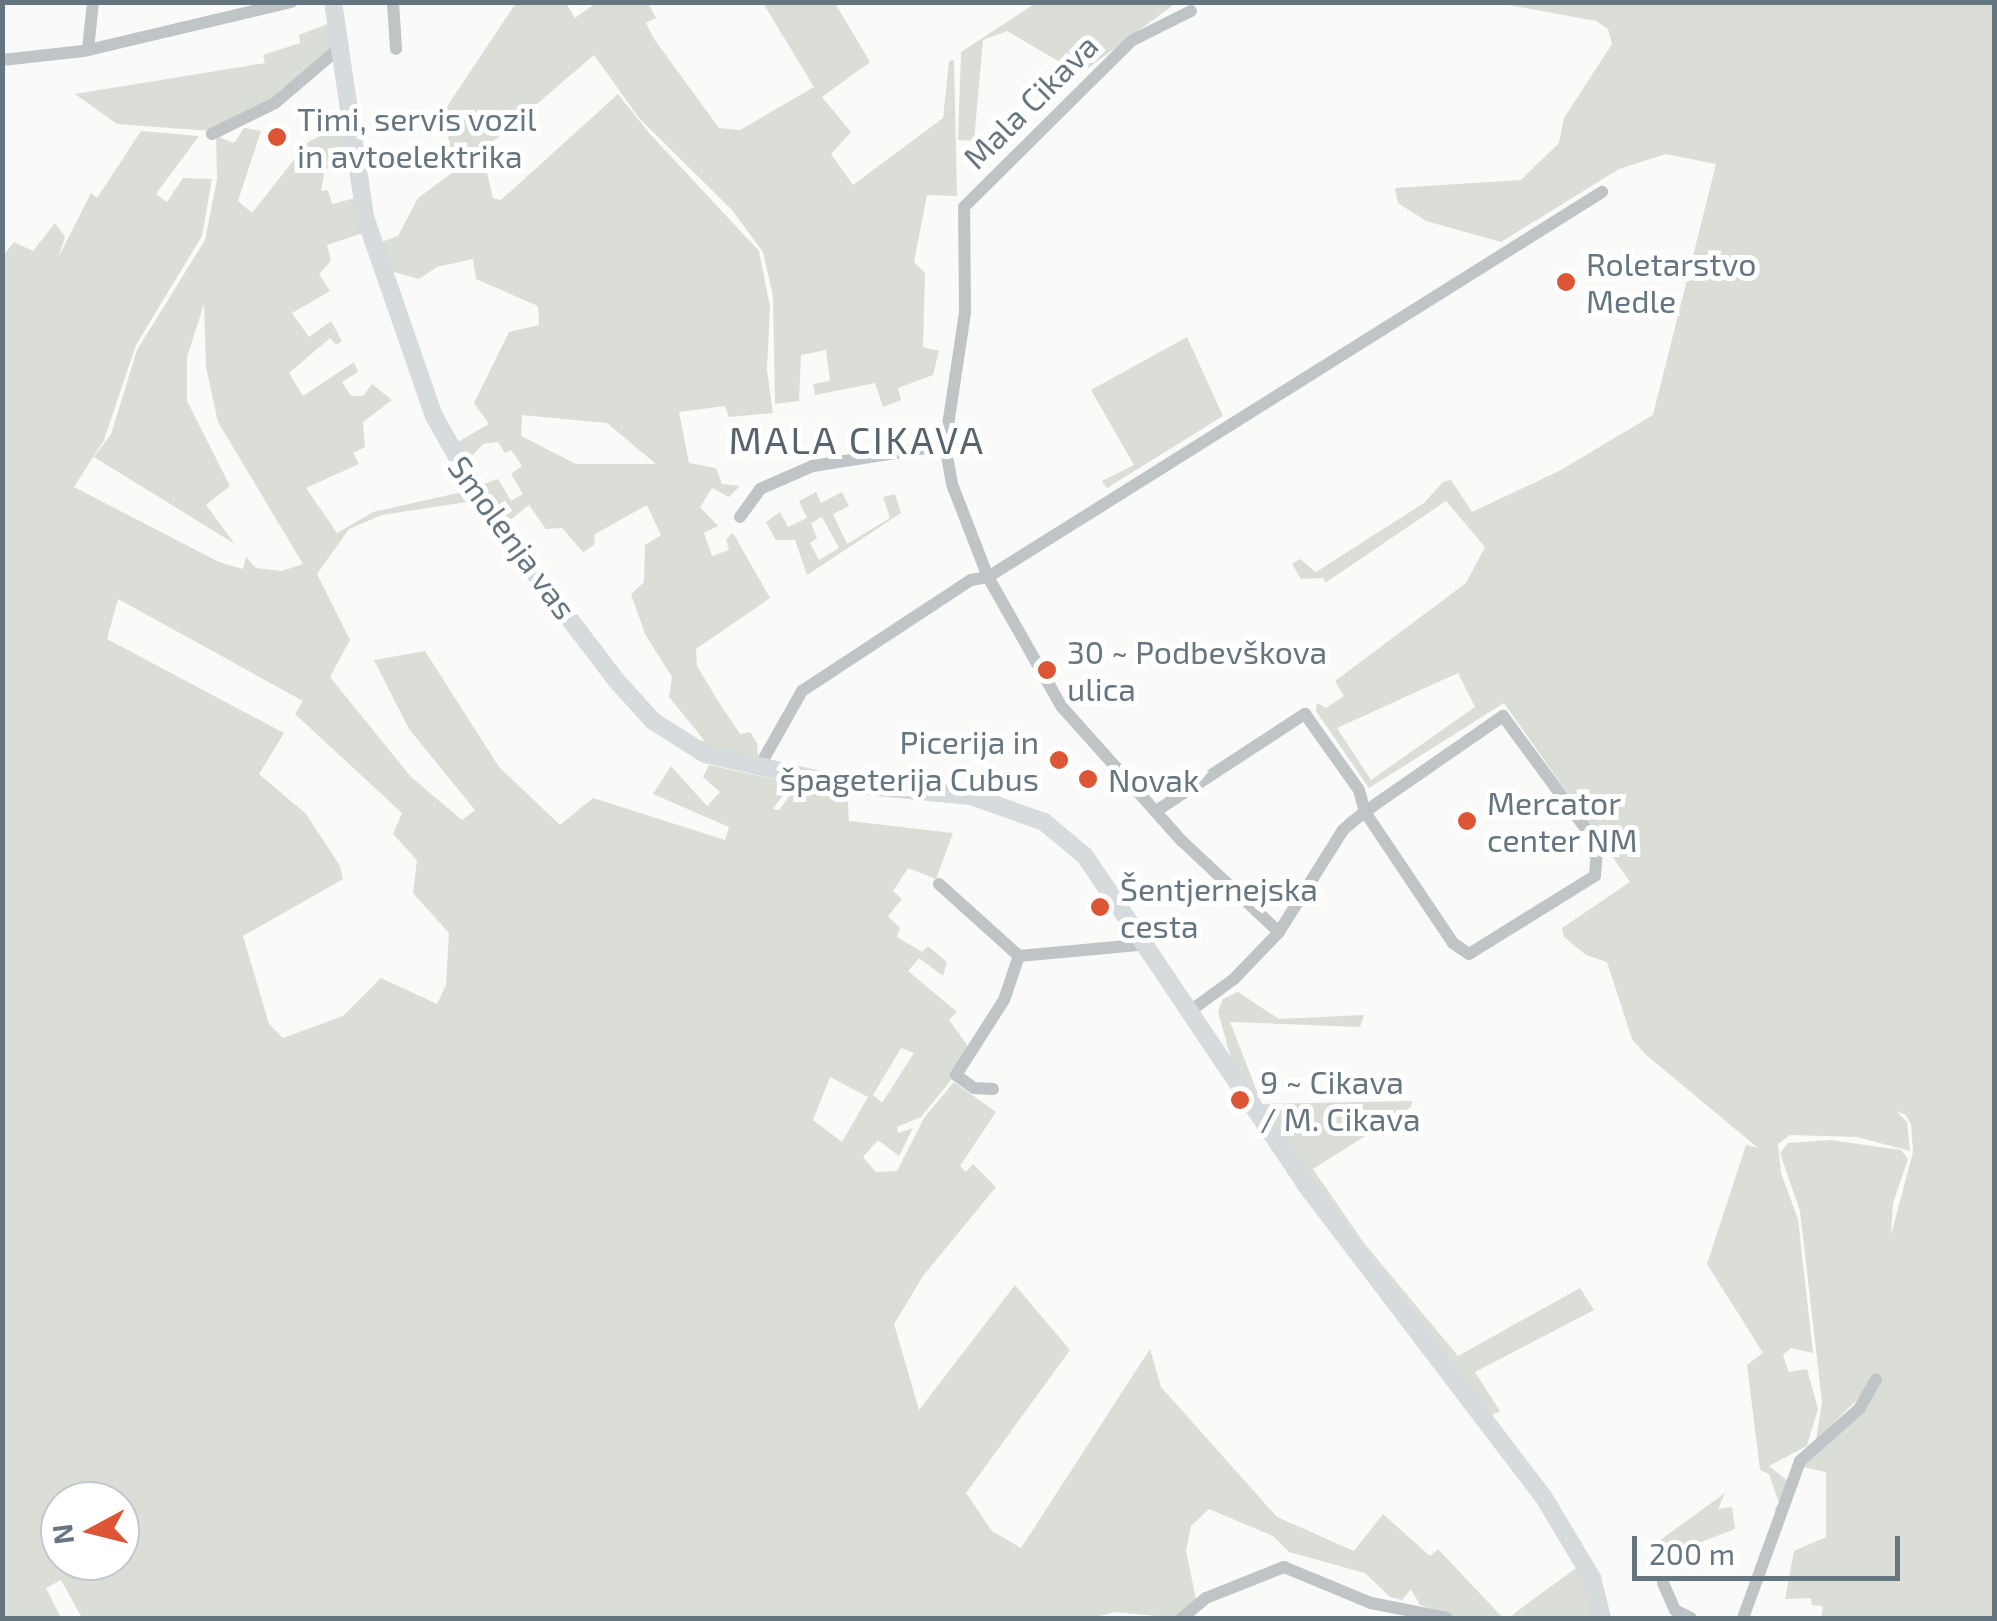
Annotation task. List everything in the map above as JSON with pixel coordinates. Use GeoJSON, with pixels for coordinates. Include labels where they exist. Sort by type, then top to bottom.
{"type":"FeatureCollection","features":[{"type":"Feature","properties":{"kind":"main road","name":"Smolenja vas"},"geometry":{"type":"LineString","coordinates":[[338,8],[368,228],[434,416],[462,471],[631,699],[678,741],[758,769]]}},
{"type":"Feature","properties":{"kind":"main road"},"geometry":{"type":"LineString","coordinates":[[758,769],[834,783],[942,790],[1026,814],[1085,856],[1148,944],[1297,1172],[1441,1356],[1576,1548],[1602,1618]]}},
{"type":"Feature","properties":{"kind":"street"},"geometry":{"type":"LineString","coordinates":[[88,50],[93,2]]}},
{"type":"Feature","properties":{"kind":"street"},"geometry":{"type":"LineString","coordinates":[[2,60],[88,50],[291,2]]}},
{"type":"Feature","properties":{"kind":"street"},"geometry":{"type":"LineString","coordinates":[[394,2],[396,49]]}},
{"type":"Feature","properties":{"kind":"street","name":"Mala Cikava"},"geometry":{"type":"LineString","coordinates":[[1190,10],[1131,41],[964,206],[965,312],[945,445],[952,484],[988,577],[1062,707],[1156,810],[1279,932]]}},
{"type":"Feature","properties":{"kind":"street"},"geometry":{"type":"LineString","coordinates":[[212,134],[275,103],[344,45]]}},
{"type":"Feature","properties":{"kind":"street"},"geometry":{"type":"LineString","coordinates":[[758,769],[802,691],[971,580],[988,577],[1602,192]]}},
{"type":"Feature","properties":{"kind":"street"},"geometry":{"type":"LineString","coordinates":[[740,517],[760,488],[786,476],[838,460],[945,445]]}},
{"type":"Feature","properties":{"kind":"street"},"geometry":{"type":"LineString","coordinates":[[1156,810],[1304,714],[1360,790],[1365,812],[1453,943],[1469,954],[1595,876],[1600,856],[1504,716],[1365,812],[1335,841],[1279,932],[1234,979],[1190,1011]]}},
{"type":"Feature","properties":{"kind":"street"},"geometry":{"type":"LineString","coordinates":[[939,884],[1019,956],[1148,944]]}},
{"type":"Feature","properties":{"kind":"street"},"geometry":{"type":"LineString","coordinates":[[993,1089],[974,1088],[956,1076],[1004,1000],[1019,956]]}},
{"type":"Feature","properties":{"kind":"street"},"geometry":{"type":"LineString","coordinates":[[1744,1618],[1800,1461],[1859,1409],[1876,1380]]}},
{"type":"Feature","properties":{"kind":"street"},"geometry":{"type":"LineString","coordinates":[[1182,1618],[1206,1598],[1284,1566],[1371,1603],[1447,1618]]}},
{"type":"Feature","properties":{"kind":"street"},"geometry":{"type":"LineString","coordinates":[[1664,1583],[1676,1610],[1692,1618]]}},
{"type":"Feature","properties":{"kind":"shaded area"},"geometry":{"type":"Polygon","coordinates":[[[516,3],[566,3],[575,18],[596,3],[648,3],[656,18],[646,23],[654,39],[719,128],[740,130],[814,87],[763,3],[835,3],[870,62],[822,97],[851,132],[831,154],[853,185],[943,118],[949,61],[954,60],[957,196],[927,195],[914,262],[925,273],[923,347],[939,351],[933,375],[898,388],[901,400],[883,407],[875,383],[815,395],[813,384],[830,381],[826,350],[801,355],[799,401],[775,404],[773,296],[763,252],[732,210],[639,118],[594,55],[482,151],[493,198],[501,200],[618,94],[649,133],[759,251],[770,307],[767,370],[773,413],[729,417],[725,406],[679,412],[689,463],[716,468],[722,484],[740,486],[729,497],[712,488],[700,507],[718,526],[704,533],[712,556],[729,550],[726,539],[733,533],[770,598],[696,649],[697,666],[740,734],[750,732],[757,743],[758,757],[750,760],[699,746],[704,740],[669,697],[672,677],[645,634],[631,594],[644,582],[645,545],[661,535],[647,505],[595,534],[594,545],[583,552],[562,528],[546,529],[529,505],[505,524],[478,486],[498,479],[511,501],[523,494],[511,474],[522,466],[511,450],[505,453],[498,442],[483,444],[468,460],[456,443],[489,424],[474,403],[509,332],[539,325],[538,306],[476,279],[473,259],[437,267],[419,279],[387,270],[379,243],[398,236],[418,198],[464,164],[465,156],[451,153],[444,111],[516,3]],[[522,415],[521,436],[576,464],[656,464],[607,423],[522,415]]]}},
{"type":"Feature","properties":{"kind":"shaded area"},"geometry":{"type":"Polygon","coordinates":[[[1036,3],[1176,3],[1080,74],[1007,31],[983,40],[974,141],[958,140],[961,52],[1036,3]]]}},
{"type":"Feature","properties":{"kind":"shaded area"},"geometry":{"type":"Polygon","coordinates":[[[1498,3],[1994,3],[1994,1618],[1821,1618],[1823,1606],[1812,1605],[1811,1598],[1785,1599],[1794,1551],[1826,1537],[1826,1472],[1802,1467],[1863,1411],[1862,1395],[1816,1440],[1822,1402],[1800,1211],[1780,1153],[1788,1143],[1830,1140],[1901,1150],[1908,1159],[1893,1203],[1891,1235],[1913,1152],[1911,1124],[1906,1115],[1896,1111],[1907,1122],[1910,1151],[1857,1137],[1790,1135],[1778,1144],[1781,1173],[1798,1219],[1813,1353],[1791,1348],[1783,1355],[1789,1372],[1807,1369],[1818,1409],[1807,1446],[1769,1466],[1789,1482],[1780,1509],[1774,1510],[1779,1503],[1769,1474],[1760,1470],[1747,1365],[1763,1353],[1707,1264],[1746,1145],[1758,1148],[1645,1054],[1632,1039],[1607,962],[1586,955],[1564,937],[1562,928],[1630,882],[1504,703],[1369,788],[1316,711],[1317,703],[1326,708],[1344,696],[1335,681],[1466,583],[1485,547],[1446,501],[1325,583],[1324,578],[1301,579],[1292,564],[1300,559],[1316,572],[1424,503],[1444,481],[1451,480],[1472,512],[1561,470],[1653,415],[1716,164],[1666,154],[1619,169],[1501,242],[1426,221],[1398,203],[1395,188],[1521,180],[1559,143],[1564,118],[1612,44],[1608,29],[1596,21],[1498,3]],[[1458,673],[1337,728],[1371,780],[1475,707],[1458,673]]]}},
{"type":"Feature","properties":{"kind":"shaded area"},"geometry":{"type":"Polygon","coordinates":[[[333,22],[337,43],[274,100],[211,131],[117,124],[75,94],[265,63],[263,55],[300,43],[299,35],[333,22]]]}},
{"type":"Feature","properties":{"kind":"shaded area"},"geometry":{"type":"Polygon","coordinates":[[[348,122],[350,148],[334,151],[335,167],[325,169],[321,191],[328,190],[332,204],[355,198],[363,233],[327,245],[331,261],[319,274],[330,291],[292,313],[309,337],[331,321],[342,341],[336,345],[330,338],[289,373],[303,396],[354,362],[358,372],[342,382],[351,396],[363,396],[372,384],[392,400],[363,422],[365,447],[353,453],[359,464],[306,488],[337,533],[373,512],[467,491],[473,501],[382,515],[349,529],[317,574],[350,640],[330,677],[411,777],[462,820],[475,810],[409,729],[374,660],[425,651],[499,767],[560,825],[593,798],[725,840],[729,827],[653,794],[671,766],[707,806],[720,792],[703,777],[709,765],[792,783],[773,809],[779,810],[798,784],[847,789],[849,821],[953,833],[936,879],[908,868],[893,891],[902,899],[888,916],[900,928],[897,937],[922,952],[928,946],[947,962],[943,976],[919,958],[908,971],[957,1012],[949,1020],[973,1053],[921,1117],[897,1127],[898,1133],[913,1128],[899,1156],[878,1140],[863,1157],[876,1172],[897,1171],[924,1118],[954,1082],[996,1112],[960,1166],[966,1172],[973,1164],[996,1187],[923,1276],[894,1324],[919,1410],[1015,1285],[1070,1350],[966,1493],[992,1531],[1021,1548],[1150,1349],[1161,1387],[1277,1517],[1354,1551],[1383,1514],[1430,1556],[1438,1549],[1503,1618],[1458,1618],[1420,1605],[1411,1589],[1402,1600],[1390,1597],[1365,1573],[1289,1552],[1273,1536],[1209,1509],[1191,1526],[1186,1551],[1196,1599],[1177,1618],[1115,1612],[1092,1618],[82,1618],[62,1581],[140,1581],[140,1481],[40,1481],[40,1581],[59,1581],[46,1588],[61,1618],[3,1618],[3,256],[14,242],[33,251],[55,223],[65,237],[58,258],[91,193],[97,198],[141,131],[199,136],[156,194],[167,202],[183,178],[212,179],[202,236],[136,345],[104,440],[74,487],[219,562],[243,569],[246,557],[256,568],[282,571],[303,564],[218,422],[206,367],[204,304],[187,357],[187,401],[230,486],[206,505],[235,544],[94,457],[111,434],[137,350],[205,240],[217,179],[216,136],[234,143],[244,128],[261,131],[238,201],[252,213],[308,142],[348,122]],[[118,599],[107,639],[284,733],[259,774],[306,814],[340,866],[343,879],[243,936],[269,1024],[283,1038],[343,1016],[381,978],[437,1004],[446,985],[449,933],[413,893],[417,860],[393,834],[402,813],[295,714],[303,701],[118,599]],[[901,1048],[873,1095],[882,1103],[914,1053],[901,1048]],[[830,1077],[813,1120],[842,1142],[868,1097],[830,1077]]]}},
{"type":"Feature","properties":{"kind":"shaded area"},"geometry":{"type":"Polygon","coordinates":[[[1187,337],[1223,416],[1107,488],[1102,481],[1134,465],[1091,390],[1187,337]]]}},
{"type":"Feature","properties":{"kind":"shaded area"},"geometry":{"type":"Polygon","coordinates":[[[816,492],[821,503],[842,492],[849,506],[833,514],[847,544],[890,518],[883,497],[895,494],[901,513],[807,575],[795,540],[776,540],[766,522],[780,512],[788,527],[807,518],[799,501],[816,492]],[[822,517],[811,523],[817,538],[810,543],[819,560],[839,548],[822,517]]]}},
{"type":"Feature","properties":{"kind":"shaded area"},"geometry":{"type":"Polygon","coordinates":[[[1238,992],[1279,1019],[1364,1015],[1360,1027],[1230,1022],[1262,1104],[1412,1101],[1411,1107],[1313,1169],[1364,1243],[1458,1356],[1580,1288],[1594,1310],[1475,1372],[1500,1411],[1492,1415],[1369,1263],[1231,1059],[1218,1011],[1223,999],[1238,992]]]}},
{"type":"Feature","properties":{"kind":"shaded area"},"geometry":{"type":"Polygon","coordinates":[[[1725,1493],[1718,1509],[1732,1507],[1735,1529],[1665,1556],[1659,1541],[1725,1493]]]}},
{"type":"Feature","properties":{"kind":"shaded area"},"geometry":{"type":"Polygon","coordinates":[[[1579,1566],[1596,1618],[1509,1618],[1524,1606],[1579,1566]]]}},
{"type":"Feature","properties":{"kind":"place","name":"Timi, servis vozil in avtoelektrika"},"geometry":{"type":"Point","coordinates":[277,137]}},
{"type":"Feature","properties":{"kind":"place","name":"Roletarstvo Medle"},"geometry":{"type":"Point","coordinates":[1566,282]}},
{"type":"Feature","properties":{"kind":"place","name":"30 ~ Podbevškova ulica"},"geometry":{"type":"Point","coordinates":[1047,670]}},
{"type":"Feature","properties":{"kind":"place","name":"Picerija in špageterija Cubus"},"geometry":{"type":"Point","coordinates":[1059,760]}},
{"type":"Feature","properties":{"kind":"place","name":"Novak"},"geometry":{"type":"Point","coordinates":[1088,779]}},
{"type":"Feature","properties":{"kind":"place","name":"Mercator center NM"},"geometry":{"type":"Point","coordinates":[1467,821]}},
{"type":"Feature","properties":{"kind":"place","name":"Šentjernejska cesta"},"geometry":{"type":"Point","coordinates":[1100,907]}},
{"type":"Feature","properties":{"kind":"place","name":"9 ~ Cikava / M. Cikava"},"geometry":{"type":"Point","coordinates":[1240,1100]}},
{"type":"Feature","properties":{"kind":"district","name":"MALA CIKAVA"},"geometry":{"type":"Point","coordinates":[857,440]}}]}
